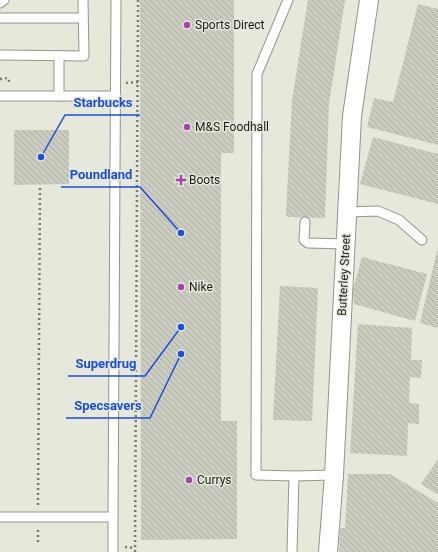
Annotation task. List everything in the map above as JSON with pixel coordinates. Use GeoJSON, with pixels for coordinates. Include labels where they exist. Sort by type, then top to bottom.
{"type":"FeatureCollection","features":[{"type":"Feature","properties":{"kind":"street","name":"Butterley Street"},"geometry":{"type":"LineString","coordinates":[[328,552],[334,475],[352,116],[369,0]]}},
{"type":"Feature","properties":{"kind":"lane"},"geometry":{"type":"LineString","coordinates":[[0,3],[4,0]]}},
{"type":"Feature","properties":{"kind":"lane"},"geometry":{"type":"LineString","coordinates":[[0,55],[84,56],[82,18],[83,0]]}},
{"type":"Feature","properties":{"kind":"lane"},"geometry":{"type":"LineString","coordinates":[[113,552],[116,0]]}},
{"type":"Feature","properties":{"kind":"lane"},"geometry":{"type":"LineString","coordinates":[[288,0],[257,74],[256,475],[334,475]]}},
{"type":"Feature","properties":{"kind":"lane"},"geometry":{"type":"LineString","coordinates":[[0,18],[82,18]]}},
{"type":"Feature","properties":{"kind":"lane"},"geometry":{"type":"LineString","coordinates":[[59,56],[59,96]]}},
{"type":"Feature","properties":{"kind":"lane"},"geometry":{"type":"LineString","coordinates":[[0,96],[116,96]]}},
{"type":"Feature","properties":{"kind":"lane"},"geometry":{"type":"LineString","coordinates":[[347,212],[378,211],[399,220],[422,240]]}},
{"type":"Feature","properties":{"kind":"lane"},"geometry":{"type":"LineString","coordinates":[[305,222],[304,240],[308,243],[346,244]]}},
{"type":"Feature","properties":{"kind":"lane"},"geometry":{"type":"LineString","coordinates":[[292,552],[294,476]]}},
{"type":"Feature","properties":{"kind":"lane"},"geometry":{"type":"LineString","coordinates":[[0,517],[113,518]]}},
{"type":"Feature","properties":{"kind":"path"},"geometry":{"type":"LineString","coordinates":[[135,552],[138,0]]}},
{"type":"Feature","properties":{"kind":"path"},"geometry":{"type":"LineString","coordinates":[[38,542],[40,186]]}},
{"type":"Feature","properties":{"kind":"building"},"geometry":{"type":"Polygon","coordinates":[[[140,0],[234,0],[234,153],[221,153],[221,421],[237,421],[237,539],[141,540],[140,0]]]}},
{"type":"Feature","properties":{"kind":"building"},"geometry":{"type":"Polygon","coordinates":[[[308,0],[345,0],[329,104],[325,218],[287,217],[286,214],[292,100],[308,0]]]}},
{"type":"Feature","properties":{"kind":"building"},"geometry":{"type":"Polygon","coordinates":[[[418,4],[438,9],[438,145],[367,127],[374,98],[393,102],[418,4]]]}},
{"type":"Feature","properties":{"kind":"building"},"geometry":{"type":"Polygon","coordinates":[[[14,130],[69,130],[69,184],[14,185],[14,130]]]}},
{"type":"Feature","properties":{"kind":"building"},"geometry":{"type":"Polygon","coordinates":[[[373,137],[438,154],[438,204],[360,184],[373,137]]]}},
{"type":"Feature","properties":{"kind":"building"},"geometry":{"type":"Polygon","coordinates":[[[438,251],[438,328],[420,323],[438,251]]]}},
{"type":"Feature","properties":{"kind":"building"},"geometry":{"type":"Polygon","coordinates":[[[362,257],[427,274],[415,321],[354,304],[353,290],[362,257]]]}},
{"type":"Feature","properties":{"kind":"building"},"geometry":{"type":"Polygon","coordinates":[[[280,286],[318,288],[312,421],[273,420],[280,286]]]}},
{"type":"Feature","properties":{"kind":"building"},"geometry":{"type":"Polygon","coordinates":[[[358,324],[412,328],[411,360],[422,360],[421,378],[410,377],[409,403],[419,404],[419,424],[408,423],[407,456],[350,453],[358,324]]]}},
{"type":"Feature","properties":{"kind":"building"},"geometry":{"type":"Polygon","coordinates":[[[438,459],[438,495],[421,484],[438,459]]]}},
{"type":"Feature","properties":{"kind":"building"},"geometry":{"type":"Polygon","coordinates":[[[348,474],[390,474],[438,503],[438,552],[339,552],[340,528],[345,528],[348,474]]]}},
{"type":"Feature","properties":{"kind":"place","name":"Sports Direct"},"geometry":{"type":"Point","coordinates":[187,25]}},
{"type":"Feature","properties":{"kind":"place","name":"M&S Foodhall"},"geometry":{"type":"Point","coordinates":[187,127]}},
{"type":"Feature","properties":{"kind":"place","name":"Starbucks"},"geometry":{"type":"Point","coordinates":[41,157]}},
{"type":"Feature","properties":{"kind":"place","name":"Boots"},"geometry":{"type":"Point","coordinates":[181,180]}},
{"type":"Feature","properties":{"kind":"place","name":"Poundland"},"geometry":{"type":"Point","coordinates":[181,233]}},
{"type":"Feature","properties":{"kind":"place","name":"Nike"},"geometry":{"type":"Point","coordinates":[181,287]}},
{"type":"Feature","properties":{"kind":"place","name":"Superdrug"},"geometry":{"type":"Point","coordinates":[181,327]}},
{"type":"Feature","properties":{"kind":"place","name":"Specsavers"},"geometry":{"type":"Point","coordinates":[181,354]}},
{"type":"Feature","properties":{"kind":"place","name":"Currys"},"geometry":{"type":"Point","coordinates":[189,480]}}]}
